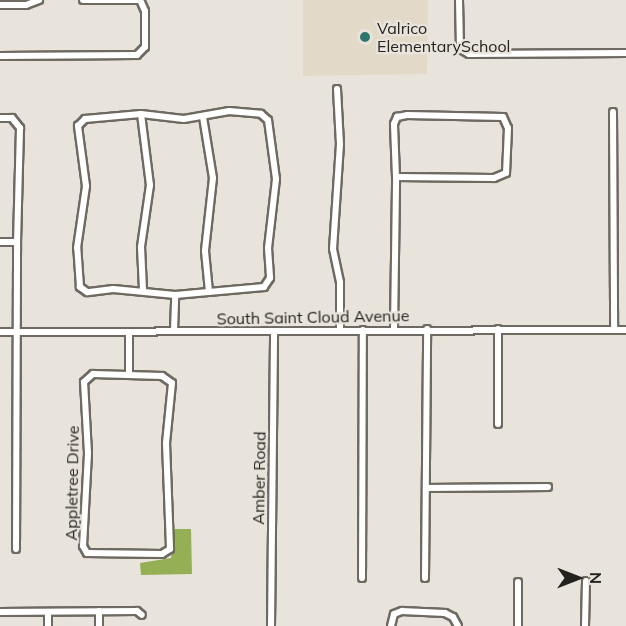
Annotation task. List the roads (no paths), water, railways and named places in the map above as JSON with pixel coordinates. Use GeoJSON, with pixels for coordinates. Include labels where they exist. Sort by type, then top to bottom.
{"type":"FeatureCollection","features":[{"type":"Feature","properties":{"kind":"street"},"geometry":{"type":"LineString","coordinates":[[0,5],[26,5],[39,0]]}},
{"type":"Feature","properties":{"kind":"street"},"geometry":{"type":"LineString","coordinates":[[0,56],[137,55],[145,47],[145,11],[140,0],[83,0]]}},
{"type":"Feature","properties":{"kind":"street"},"geometry":{"type":"LineString","coordinates":[[459,0],[460,49],[469,54],[626,53]]}},
{"type":"Feature","properties":{"kind":"street"},"geometry":{"type":"LineString","coordinates":[[337,89],[340,144],[333,249],[339,282],[340,330]]}},
{"type":"Feature","properties":{"kind":"street"},"geometry":{"type":"LineString","coordinates":[[229,111],[261,114],[268,120],[276,179],[268,248],[270,278],[264,287],[175,295],[143,290],[87,292],[80,288],[77,248],[86,186],[78,126],[85,119],[141,114],[184,119],[203,117],[229,111]]}},
{"type":"Feature","properties":{"kind":"street"},"geometry":{"type":"LineString","coordinates":[[613,112],[614,330]]}},
{"type":"Feature","properties":{"kind":"street"},"geometry":{"type":"LineString","coordinates":[[141,114],[150,185],[141,248],[143,290]]}},
{"type":"Feature","properties":{"kind":"street"},"geometry":{"type":"LineString","coordinates":[[394,329],[396,177],[397,117],[496,116],[506,121],[507,169],[503,176],[396,177]]}},
{"type":"Feature","properties":{"kind":"street"},"geometry":{"type":"LineString","coordinates":[[203,117],[213,178],[204,251],[209,292]]}},
{"type":"Feature","properties":{"kind":"street"},"geometry":{"type":"LineString","coordinates":[[0,118],[12,118],[20,128],[16,332],[16,549]]}},
{"type":"Feature","properties":{"kind":"street"},"geometry":{"type":"LineString","coordinates":[[0,242],[17,242]]}},
{"type":"Feature","properties":{"kind":"street"},"geometry":{"type":"LineString","coordinates":[[174,331],[175,295]]}},
{"type":"Feature","properties":{"kind":"street"},"geometry":{"type":"LineString","coordinates":[[425,578],[427,329]]}},
{"type":"Feature","properties":{"kind":"street"},"geometry":{"type":"LineString","coordinates":[[498,329],[498,424]]}},
{"type":"Feature","properties":{"kind":"street"},"geometry":{"type":"LineString","coordinates":[[362,578],[363,330]]}},
{"type":"Feature","properties":{"kind":"street","name":"South Saint Cloud Avenue"},"geometry":{"type":"LineString","coordinates":[[0,332],[626,330]]}},
{"type":"Feature","properties":{"kind":"street","name":"Amber Road"},"geometry":{"type":"LineString","coordinates":[[271,626],[274,331]]}},
{"type":"Feature","properties":{"kind":"street"},"geometry":{"type":"LineString","coordinates":[[129,332],[129,374]]}},
{"type":"Feature","properties":{"kind":"street","name":"Appletree Drive"},"geometry":{"type":"LineString","coordinates":[[93,374],[129,374],[167,376],[172,383],[166,443],[170,549],[162,554],[87,553],[83,546],[88,453],[84,382],[93,374]]}},
{"type":"Feature","properties":{"kind":"street"},"geometry":{"type":"LineString","coordinates":[[426,488],[548,487]]}},
{"type":"Feature","properties":{"kind":"street"},"geometry":{"type":"LineString","coordinates":[[585,626],[586,581]]}},
{"type":"Feature","properties":{"kind":"street"},"geometry":{"type":"LineString","coordinates":[[518,582],[518,626]]}},
{"type":"Feature","properties":{"kind":"street"},"geometry":{"type":"LineString","coordinates":[[99,611],[99,626]]}},
{"type":"Feature","properties":{"kind":"street"},"geometry":{"type":"LineString","coordinates":[[0,612],[137,611],[142,615]]}},
{"type":"Feature","properties":{"kind":"street"},"geometry":{"type":"LineString","coordinates":[[391,626],[394,614],[402,611],[445,613],[453,617],[458,626]]}},
{"type":"Feature","properties":{"kind":"street"},"geometry":{"type":"LineString","coordinates":[[48,612],[48,626]]}},
{"type":"Feature","properties":{"kind":"place","name":"Valrico ElementarySchool"},"geometry":{"type":"Point","coordinates":[365,37]}}]}
